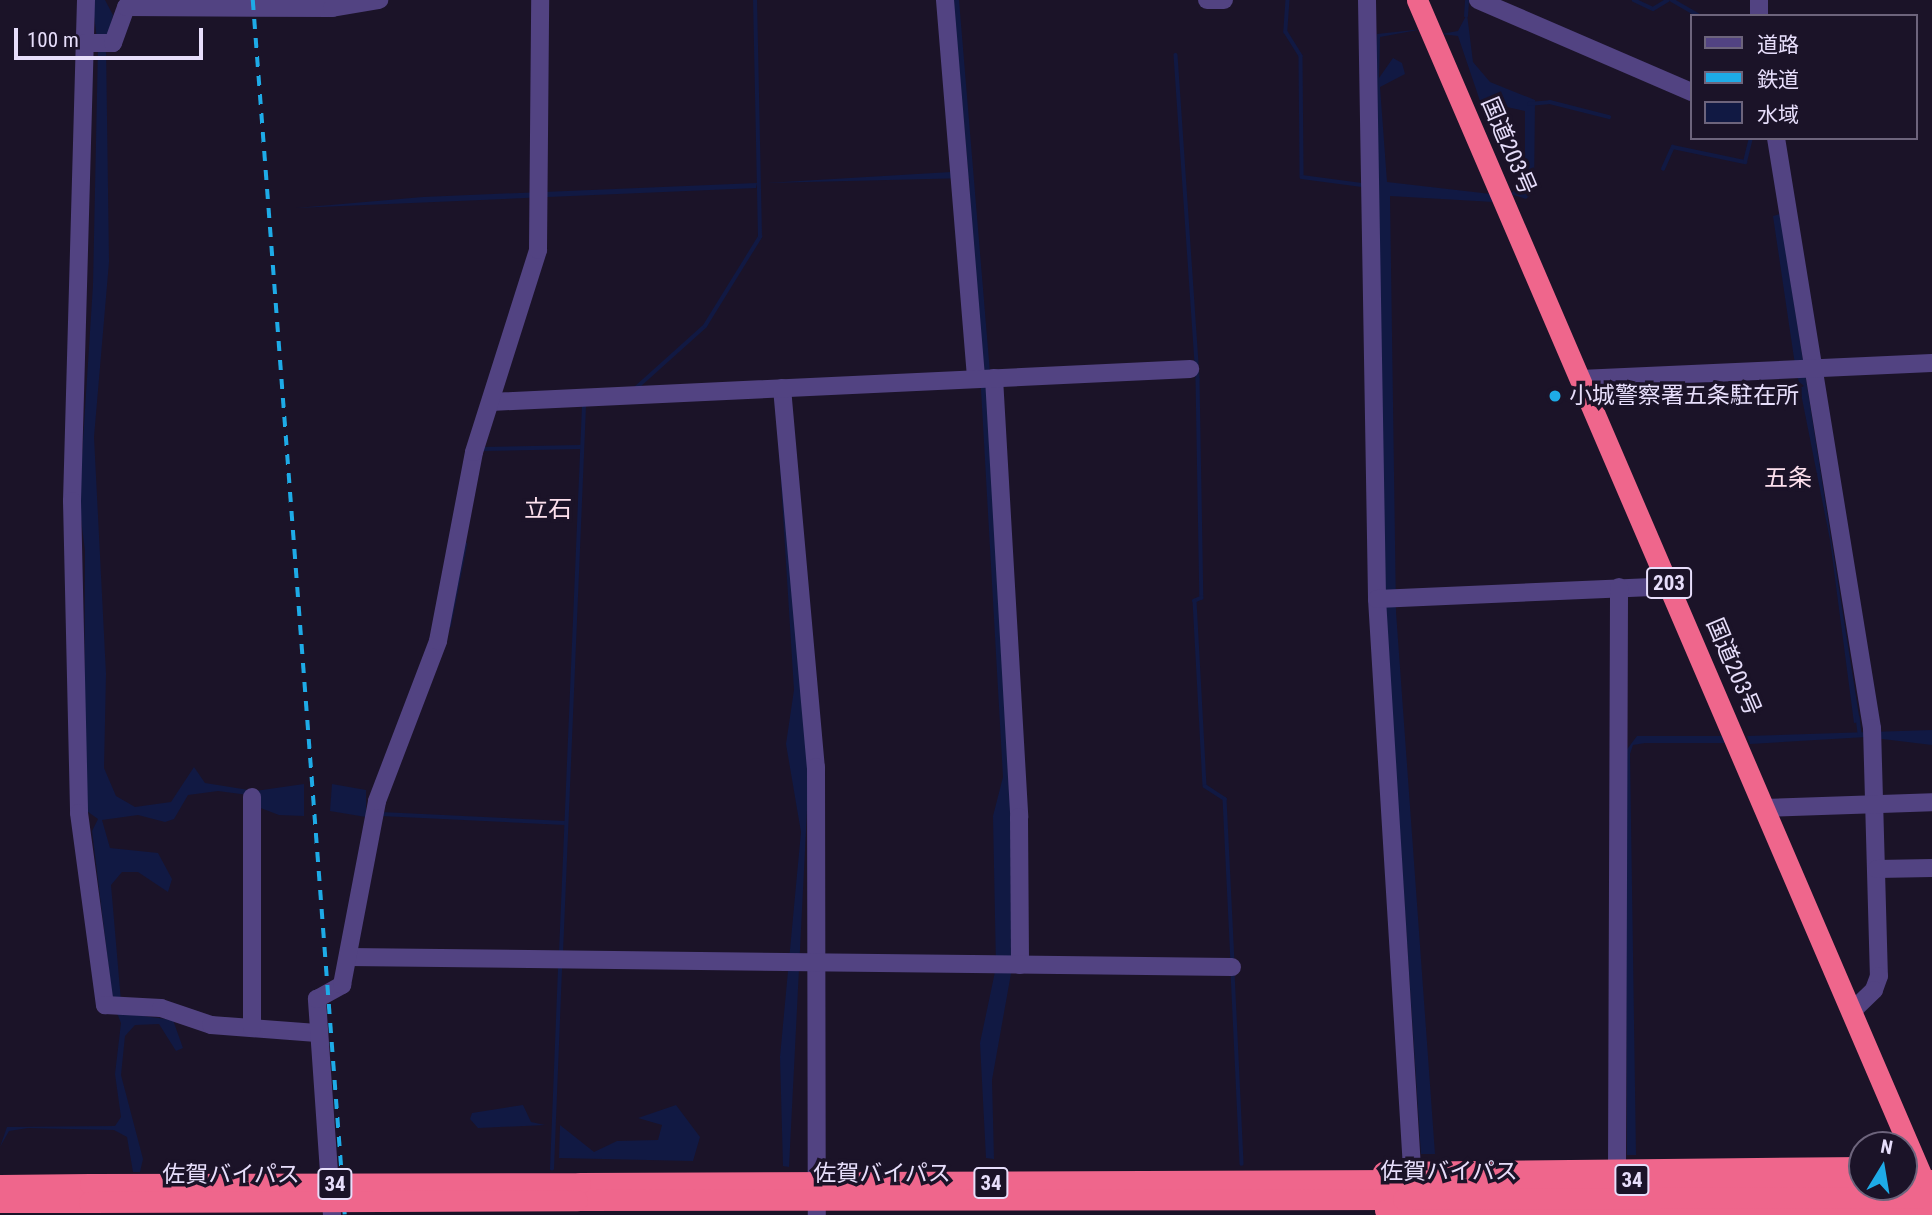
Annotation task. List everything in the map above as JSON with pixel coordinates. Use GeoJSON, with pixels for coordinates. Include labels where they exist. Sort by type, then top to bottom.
{"type":"FeatureCollection","features":[{"type":"Feature","properties":{"kind":"highway","name":"国道203号"},"geometry":{"type":"LineString","coordinates":[[1418,0],[1764,808],[1854,1009],[1902,1131]]}},
{"type":"Feature","properties":{"kind":"highway"},"geometry":{"type":"LineString","coordinates":[[1409,1194],[1616,1169],[1848,1167]]}},
{"type":"Feature","properties":{"kind":"highway","name":"国道203号"},"geometry":{"type":"LineString","coordinates":[[1918,1172],[1932,1198]]}},
{"type":"Feature","properties":{"kind":"highway","name":"佐賀バイパス"},"geometry":{"type":"LineString","coordinates":[[817,1200],[1332,1179],[1409,1194],[1932,1198]]}},
{"type":"Feature","properties":{"kind":"highway","name":"佐賀バイパス"},"geometry":{"type":"LineString","coordinates":[[0,1185],[89,1193],[578,1192],[817,1200],[1219,1198],[1848,1180]]}},
{"type":"Feature","properties":{"kind":"highway","name":"佐賀バイパス"},"geometry":{"type":"LineString","coordinates":[[0,1202],[89,1193]]}},
{"type":"Feature","properties":{"kind":"highway"},"geometry":{"type":"LineString","coordinates":[[1409,1194],[1616,1213],[1932,1208]]}},
{"type":"Feature","properties":{"kind":"street"},"geometry":{"type":"LineString","coordinates":[[86,0],[72,500],[79,813],[104,1005],[118,1009],[161,1008],[211,1025],[317,1033]]}},
{"type":"Feature","properties":{"kind":"street"},"geometry":{"type":"LineString","coordinates":[[85,43],[113,43],[120,4],[332,8],[379,0]]}},
{"type":"Feature","properties":{"kind":"street"},"geometry":{"type":"LineString","coordinates":[[332,1215],[317,1033],[317,999],[342,985],[377,801],[438,641],[474,452],[538,250],[543,196],[540,0]]}},
{"type":"Feature","properties":{"kind":"street"},"geometry":{"type":"LineString","coordinates":[[945,0],[960,174],[985,379],[1019,817],[1016,965]]}},
{"type":"Feature","properties":{"kind":"street"},"geometry":{"type":"LineString","coordinates":[[1207,0],[1224,0]]}},
{"type":"Feature","properties":{"kind":"street"},"geometry":{"type":"LineString","coordinates":[[1367,0],[1377,599],[1409,1194]]}},
{"type":"Feature","properties":{"kind":"street"},"geometry":{"type":"LineString","coordinates":[[1478,0],[1690,91]]}},
{"type":"Feature","properties":{"kind":"street"},"geometry":{"type":"LineString","coordinates":[[1776,140],[1872,735],[1878,805],[1879,976],[1874,990],[1854,1009]]}},
{"type":"Feature","properties":{"kind":"street"},"geometry":{"type":"LineString","coordinates":[[1580,379],[1932,363]]}},
{"type":"Feature","properties":{"kind":"street"},"geometry":{"type":"LineString","coordinates":[[491,402],[1190,369]]}},
{"type":"Feature","properties":{"kind":"street"},"geometry":{"type":"LineString","coordinates":[[782,388],[816,767],[812,954],[802,961]]}},
{"type":"Feature","properties":{"kind":"street"},"geometry":{"type":"LineString","coordinates":[[1377,599],[1404,600],[1670,586]]}},
{"type":"Feature","properties":{"kind":"street"},"geometry":{"type":"LineString","coordinates":[[1616,1169],[1619,587]]}},
{"type":"Feature","properties":{"kind":"street"},"geometry":{"type":"LineString","coordinates":[[252,797],[252,1028]]}},
{"type":"Feature","properties":{"kind":"street"},"geometry":{"type":"LineString","coordinates":[[1764,808],[1932,802]]}},
{"type":"Feature","properties":{"kind":"street"},"geometry":{"type":"LineString","coordinates":[[1877,869],[1932,868]]}},
{"type":"Feature","properties":{"kind":"street"},"geometry":{"type":"LineString","coordinates":[[348,957],[1233,967]]}},
{"type":"Feature","properties":{"kind":"street"},"geometry":{"type":"LineString","coordinates":[[802,961],[817,1200]]}},
{"type":"Feature","properties":{"kind":"water"},"geometry":{"type":"Polygon","coordinates":[[[92,0],[105,0],[113,15],[106,45],[109,262],[94,437],[106,674],[104,768],[116,796],[135,807],[171,802],[194,767],[205,783],[255,791],[304,784],[304,816],[279,815],[258,807],[256,796],[218,791],[188,795],[174,819],[165,822],[138,815],[102,820],[110,848],[158,853],[172,879],[168,892],[138,872],[122,872],[111,885],[122,1013],[173,1020],[183,1048],[176,1051],[159,1024],[135,1025],[125,1036],[121,1075],[143,1159],[140,1172],[133,1172],[127,1137],[114,1130],[28,1128],[9,1131],[0,1147],[7,1127],[115,1126],[121,1117],[115,1074],[121,1023],[113,1003],[92,831],[98,819],[84,809],[85,551],[79,503],[93,285],[98,47],[92,0]]]}},
{"type":"Feature","properties":{"kind":"water"},"geometry":{"type":"Polygon","coordinates":[[[953,0],[959,0],[991,385],[1011,799],[1015,951],[992,1080],[994,1159],[986,1158],[980,1043],[996,967],[993,816],[1003,777],[969,178],[766,183],[968,171],[953,0]]]}},
{"type":"Feature","properties":{"kind":"water"},"geometry":{"type":"Polygon","coordinates":[[[1467,14],[1473,62],[1490,82],[1535,100],[1534,191],[1526,199],[1511,194],[1525,177],[1525,111],[1480,101],[1458,36],[1441,34],[1458,31],[1467,14]]]}},
{"type":"Feature","properties":{"kind":"water"},"geometry":{"type":"Polygon","coordinates":[[[1423,29],[1380,37],[1379,78],[1393,58],[1402,63],[1405,74],[1380,87],[1387,182],[1491,194],[1494,202],[1390,196],[1396,612],[1435,1154],[1421,1154],[1385,609],[1374,74],[1377,34],[1423,29]]]}},
{"type":"Feature","properties":{"kind":"water"},"geometry":{"type":"Polygon","coordinates":[[[757,183],[756,188],[296,208],[423,197],[757,183]]]}},
{"type":"Feature","properties":{"kind":"water"},"geometry":{"type":"Polygon","coordinates":[[[1780,214],[1860,722],[1854,723],[1830,540],[1794,358],[1773,216],[1780,214]]]}},
{"type":"Feature","properties":{"kind":"water"},"geometry":{"type":"Polygon","coordinates":[[[777,419],[809,771],[789,1167],[783,1166],[780,1057],[801,832],[786,744],[794,690],[777,419]]]}},
{"type":"Feature","properties":{"kind":"water"},"geometry":{"type":"Polygon","coordinates":[[[1932,730],[1932,745],[1866,737],[1750,744],[1747,736],[1932,730]]]}},
{"type":"Feature","properties":{"kind":"water"},"geometry":{"type":"Polygon","coordinates":[[[1637,736],[1723,736],[1725,743],[1645,743],[1633,745],[1630,754],[1636,1155],[1627,1155],[1625,752],[1637,736]]]}},
{"type":"Feature","properties":{"kind":"water"},"geometry":{"type":"Polygon","coordinates":[[[332,784],[366,790],[366,817],[330,811],[332,784]]]}},
{"type":"Feature","properties":{"kind":"water"},"geometry":{"type":"Polygon","coordinates":[[[523,1105],[531,1122],[545,1125],[478,1128],[470,1119],[472,1113],[523,1105]]]}},
{"type":"Feature","properties":{"kind":"water"},"geometry":{"type":"Polygon","coordinates":[[[676,1105],[700,1137],[693,1161],[559,1158],[560,1125],[594,1152],[617,1141],[658,1140],[662,1125],[638,1118],[676,1105]]]}},
{"type":"Feature","properties":{"kind":"waterway"},"geometry":{"type":"LineString","coordinates":[[636,388],[705,326],[760,237],[755,0]]}},
{"type":"Feature","properties":{"kind":"waterway"},"geometry":{"type":"LineString","coordinates":[[1288,0],[1286,32],[1301,56],[1302,177],[1363,185]]}},
{"type":"Feature","properties":{"kind":"waterway"},"geometry":{"type":"LineString","coordinates":[[1634,0],[1653,9],[1668,0]]}},
{"type":"Feature","properties":{"kind":"waterway"},"geometry":{"type":"LineString","coordinates":[[1672,0],[1696,14]]}},
{"type":"Feature","properties":{"kind":"waterway"},"geometry":{"type":"LineString","coordinates":[[1466,16],[1467,1]]}},
{"type":"Feature","properties":{"kind":"waterway"},"geometry":{"type":"LineString","coordinates":[[1176,55],[1198,379],[1202,598],[1195,601],[1205,786],[1225,799],[1233,961]]}},
{"type":"Feature","properties":{"kind":"waterway"},"geometry":{"type":"LineString","coordinates":[[1529,104],[1550,102],[1609,117]]}},
{"type":"Feature","properties":{"kind":"waterway"},"geometry":{"type":"LineString","coordinates":[[1663,169],[1673,147],[1745,162],[1750,140]]}},
{"type":"Feature","properties":{"kind":"waterway"},"geometry":{"type":"LineString","coordinates":[[561,953],[584,406]]}},
{"type":"Feature","properties":{"kind":"waterway"},"geometry":{"type":"LineString","coordinates":[[482,449],[581,447]]}},
{"type":"Feature","properties":{"kind":"waterway"},"geometry":{"type":"LineString","coordinates":[[449,626],[465,545]]}},
{"type":"Feature","properties":{"kind":"waterway"},"geometry":{"type":"LineString","coordinates":[[1858,717],[1860,734]]}},
{"type":"Feature","properties":{"kind":"waterway"},"geometry":{"type":"LineString","coordinates":[[381,814],[565,823]]}},
{"type":"Feature","properties":{"kind":"waterway"},"geometry":{"type":"LineString","coordinates":[[552,1169],[560,967]]}},
{"type":"Feature","properties":{"kind":"waterway"},"geometry":{"type":"LineString","coordinates":[[1233,972],[1242,1164]]}},
{"type":"Feature","properties":{"kind":"railway"},"geometry":{"type":"LineString","coordinates":[[253,0],[345,1215]]}},
{"type":"Feature","properties":{"kind":"place","name":"小城警察署五条駐在所"},"geometry":{"type":"Point","coordinates":[1555,396]}},
{"type":"Feature","properties":{"kind":"district","name":"五条"},"geometry":{"type":"Point","coordinates":[1788,479]}},
{"type":"Feature","properties":{"kind":"district","name":"立石"},"geometry":{"type":"Point","coordinates":[548,510]}}]}
